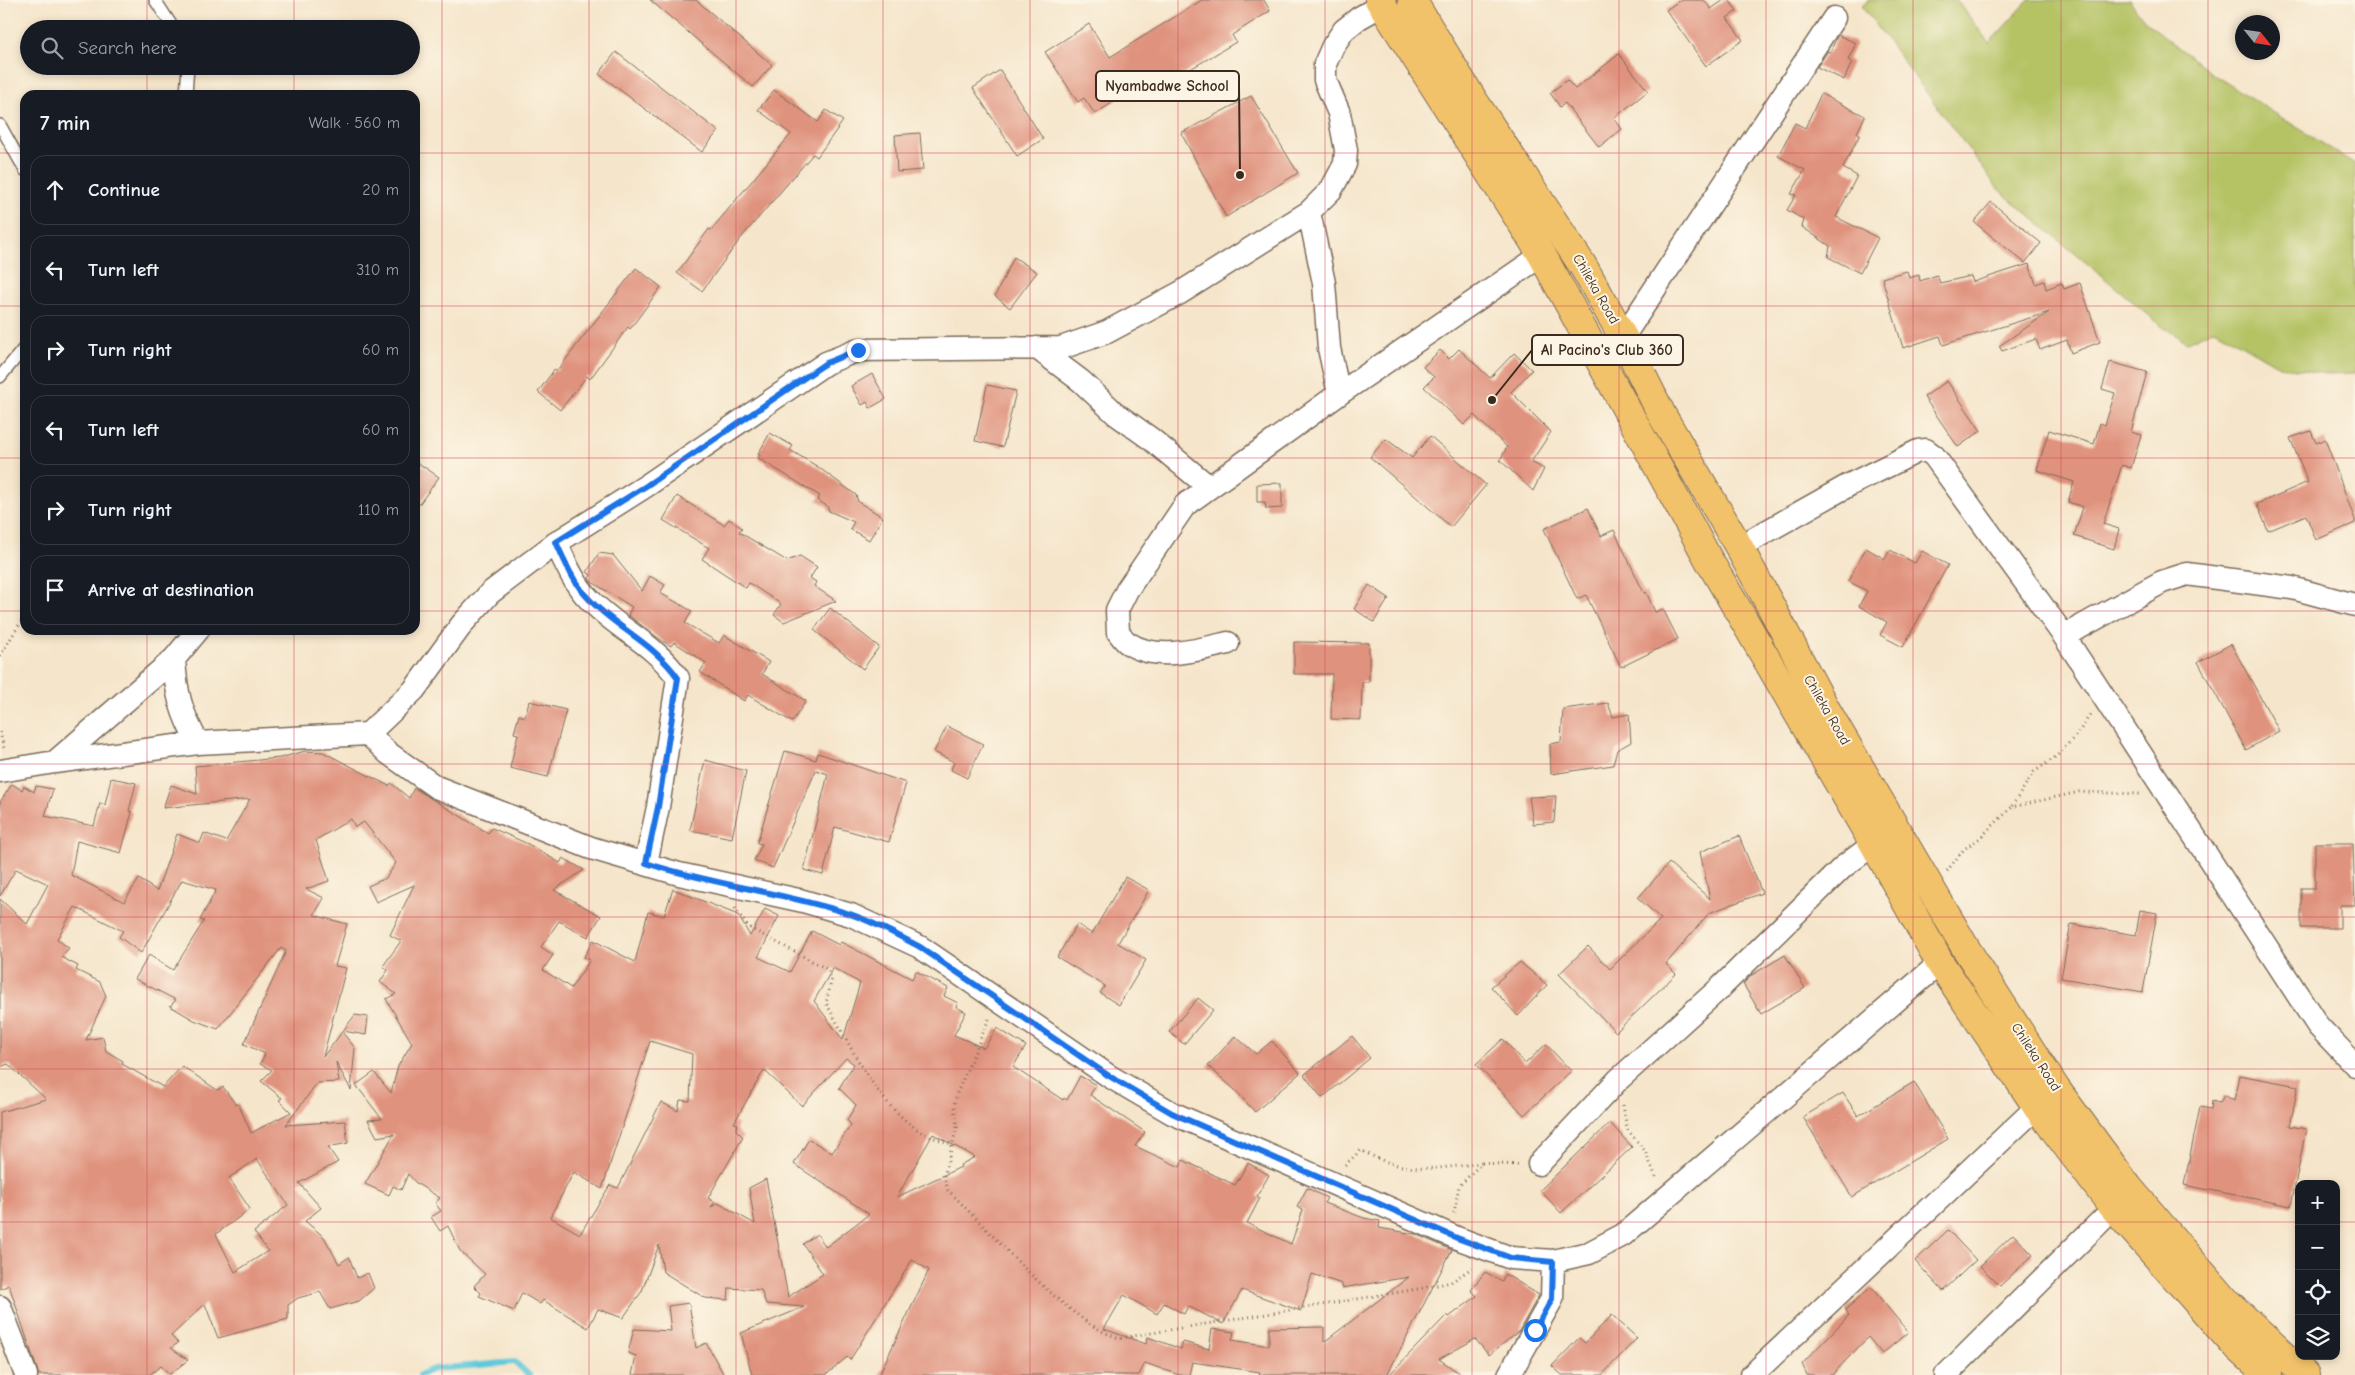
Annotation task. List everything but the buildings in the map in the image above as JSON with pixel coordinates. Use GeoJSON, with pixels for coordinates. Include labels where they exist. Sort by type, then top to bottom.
{"type":"FeatureCollection","features":[{"type":"Feature","properties":{"kind":"highway","name":"Chileka Road"},"geometry":{"type":"LineString","coordinates":[[1412,0],[1472,98],[1583,266],[1623,337],[1662,414],[1738,547],[1826,711],[1940,901],[1965,947],[2056,1089],[2129,1188],[2227,1302],[2305,1375]]}},
{"type":"Feature","properties":{"kind":"highway","name":"Chileka Road"},"geometry":{"type":"LineString","coordinates":[[1381,2],[1542,255],[1710,562],[1874,844],[1940,963],[2037,1107],[2114,1208],[2232,1342],[2268,1375]]}},
{"type":"Feature","properties":{"kind":"street"},"geometry":{"type":"LineString","coordinates":[[0,771],[198,744],[368,734],[414,690],[463,623],[490,593],[556,542],[646,486],[826,363],[858,350],[1061,348],[1106,332],[1180,293],[1308,212],[1332,190],[1345,164],[1346,150],[1339,113],[1325,80],[1325,64],[1333,46],[1344,30],[1381,2]]}},
{"type":"Feature","properties":{"kind":"street"},"geometry":{"type":"LineString","coordinates":[[1623,337],[1834,18]]}},
{"type":"Feature","properties":{"kind":"street"},"geometry":{"type":"LineString","coordinates":[[1308,212],[1324,283],[1329,348],[1339,394]]}},
{"type":"Feature","properties":{"kind":"street"},"geometry":{"type":"LineString","coordinates":[[1228,643],[1191,651],[1152,652],[1128,643],[1118,632],[1117,610],[1127,590],[1185,505],[1339,394],[1542,255]]}},
{"type":"Feature","properties":{"kind":"street"},"geometry":{"type":"LineString","coordinates":[[1037,348],[1081,381],[1116,414],[1151,438],[1209,487]]}},
{"type":"Feature","properties":{"kind":"street"},"geometry":{"type":"LineString","coordinates":[[1738,547],[1849,486],[1918,451],[1926,450],[1934,456],[2064,636],[2318,1026],[2355,1065]]}},
{"type":"Feature","properties":{"kind":"street"},"geometry":{"type":"LineString","coordinates":[[556,542],[570,572],[589,600],[658,654],[678,678],[658,807],[646,863]]}},
{"type":"Feature","properties":{"kind":"street"},"geometry":{"type":"LineString","coordinates":[[2064,636],[2162,582],[2187,574],[2292,588],[2355,605]]}},
{"type":"Feature","properties":{"kind":"street"},"geometry":{"type":"LineString","coordinates":[[55,762],[174,658],[194,635]]}},
{"type":"Feature","properties":{"kind":"street"},"geometry":{"type":"LineString","coordinates":[[174,658],[179,703],[183,717],[198,744]]}},
{"type":"Feature","properties":{"kind":"street"},"geometry":{"type":"LineString","coordinates":[[368,734],[388,753],[436,787],[591,848],[679,874],[803,901],[851,915],[920,947],[1109,1076],[1172,1113],[1457,1238],[1511,1258],[1553,1262],[1589,1254],[1623,1235],[1940,963]]}},
{"type":"Feature","properties":{"kind":"street"},"geometry":{"type":"LineString","coordinates":[[1539,1164],[1618,1080],[1728,981],[1842,867],[1874,844]]}},
{"type":"Feature","properties":{"kind":"street"},"geometry":{"type":"LineString","coordinates":[[1752,1375],[2037,1107]]}},
{"type":"Feature","properties":{"kind":"street"},"geometry":{"type":"LineString","coordinates":[[1946,1375],[2114,1208]]}},
{"type":"Feature","properties":{"kind":"street"},"geometry":{"type":"LineString","coordinates":[[1509,1375],[1552,1299],[1553,1262]]}},
{"type":"Feature","properties":{"kind":"street"},"geometry":{"type":"LineString","coordinates":[[0,1307],[13,1336],[26,1375]]}},
{"type":"Feature","properties":{"kind":"lane"},"geometry":{"type":"LineString","coordinates":[[154,0],[168,20]]}},
{"type":"Feature","properties":{"kind":"lane"},"geometry":{"type":"LineString","coordinates":[[186,90],[187,75]]}},
{"type":"Feature","properties":{"kind":"lane"},"geometry":{"type":"LineString","coordinates":[[0,125],[20,161]]}},
{"type":"Feature","properties":{"kind":"lane"},"geometry":{"type":"LineString","coordinates":[[0,377],[20,353]]}},
{"type":"Feature","properties":{"kind":"path"},"geometry":{"type":"LineString","coordinates":[[0,656],[20,623]]}},
{"type":"Feature","properties":{"kind":"path"},"geometry":{"type":"LineString","coordinates":[[1940,901],[1948,871],[1964,849],[1980,838],[2012,807],[2034,772],[2057,756],[2078,733],[2102,697]]}},
{"type":"Feature","properties":{"kind":"path"},"geometry":{"type":"LineString","coordinates":[[2012,807],[2079,792],[2168,794]]}},
{"type":"Feature","properties":{"kind":"path"},"geometry":{"type":"LineString","coordinates":[[734,887],[736,909],[748,927],[827,969],[832,978],[826,1003],[875,1088],[889,1104],[919,1131],[953,1145]]}},
{"type":"Feature","properties":{"kind":"path"},"geometry":{"type":"LineString","coordinates":[[996,1000],[957,1092],[954,1105],[957,1127],[944,1176],[948,1190],[1047,1289],[1096,1329],[1110,1336],[1121,1338],[1451,1282],[1494,1252]]}},
{"type":"Feature","properties":{"kind":"path"},"geometry":{"type":"LineString","coordinates":[[1618,1080],[1627,1129],[1645,1151],[1654,1170],[1663,1202]]}},
{"type":"Feature","properties":{"kind":"path"},"geometry":{"type":"LineString","coordinates":[[1342,1167],[1361,1150],[1375,1158],[1404,1167],[1427,1170],[1482,1163],[1498,1165],[1539,1164]]}},
{"type":"Feature","properties":{"kind":"path"},"geometry":{"type":"LineString","coordinates":[[1457,1238],[1453,1219],[1459,1186],[1482,1163]]}},
{"type":"Feature","properties":{"kind":"green space"},"geometry":{"type":"Polygon","coordinates":[[[1869,0],[1957,0],[1989,43],[2029,0],[2129,0],[2144,20],[2211,73],[2355,164],[2355,373],[2326,374],[2279,366],[2215,329],[2187,342],[2163,327],[1999,190],[1862,6],[1869,0]]]}},
{"type":"Feature","properties":{"kind":"waterway"},"geometry":{"type":"LineString","coordinates":[[420,1375],[433,1369],[515,1362],[529,1375]]}},
{"type":"Feature","properties":{"kind":"place","name":"Nyambadwe School"},"geometry":{"type":"Point","coordinates":[1240,175]}},
{"type":"Feature","properties":{"kind":"place","name":"Al Pacino's Club 360"},"geometry":{"type":"Point","coordinates":[1492,400]}},
{"type":"Feature","properties":{"kind":"route"},"geometry":{"type":"LineString","coordinates":[[858,350],[826,363],[760,410],[646,486],[556,542],[570,572],[589,600],[658,654],[678,678],[664,757],[658,807],[646,863],[679,874],[803,901],[851,915],[890,931],[920,947],[1109,1076],[1172,1113],[1457,1238],[1511,1258],[1553,1262],[1552,1299],[1535,1330]]}}]}
